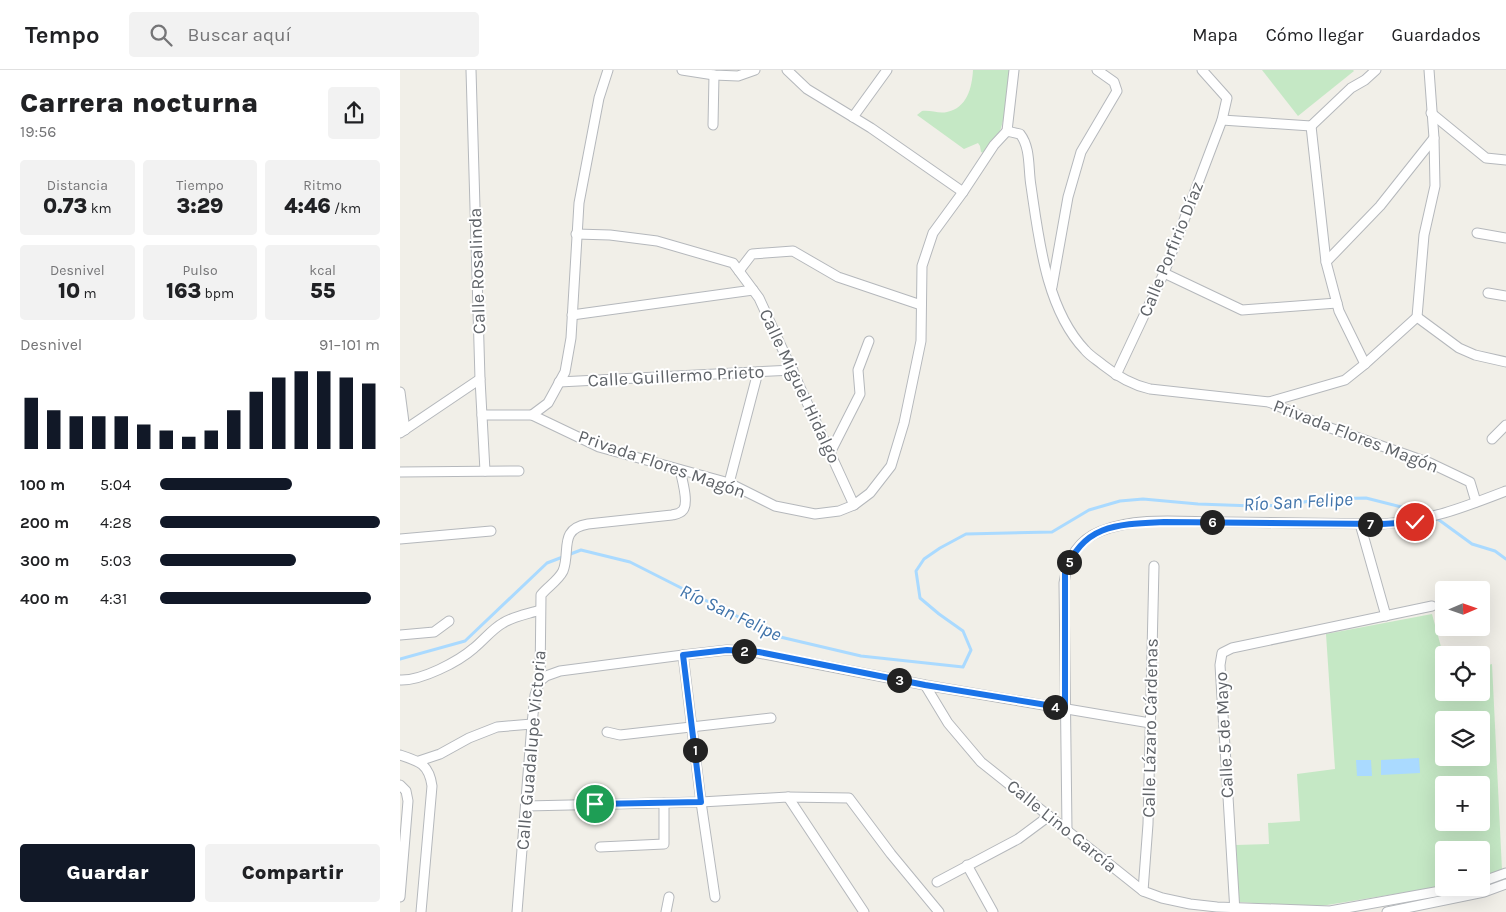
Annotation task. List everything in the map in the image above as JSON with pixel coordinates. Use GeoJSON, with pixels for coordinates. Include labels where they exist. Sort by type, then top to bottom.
{"type":"FeatureCollection","features":[{"type":"Feature","properties":{"kind":"street","name":"Calle Rosalinda"},"geometry":{"type":"LineString","coordinates":[[471,70],[480,379],[485,471]]}},
{"type":"Feature","properties":{"kind":"street"},"geometry":{"type":"LineString","coordinates":[[532,415],[548,403],[565,372],[571,338],[579,203],[599,98],[608,70]]}},
{"type":"Feature","properties":{"kind":"street"},"geometry":{"type":"LineString","coordinates":[[682,70],[714,75],[738,76],[755,70]]}},
{"type":"Feature","properties":{"kind":"street"},"geometry":{"type":"LineString","coordinates":[[787,70],[807,89],[854,117],[963,192]]}},
{"type":"Feature","properties":{"kind":"street"},"geometry":{"type":"LineString","coordinates":[[854,117],[887,70]]}},
{"type":"Feature","properties":{"kind":"street"},"geometry":{"type":"LineString","coordinates":[[1007,131],[1014,70]]}},
{"type":"Feature","properties":{"kind":"street"},"geometry":{"type":"LineString","coordinates":[[1052,292],[1068,197],[1080,152],[1112,103],[1117,91],[1114,82],[1097,70]]}},
{"type":"Feature","properties":{"kind":"street","name":"Calle Porfirio Díaz"},"geometry":{"type":"LineString","coordinates":[[1116,375],[1164,273],[1222,120],[1227,98],[1202,70]]}},
{"type":"Feature","properties":{"kind":"street"},"geometry":{"type":"LineString","coordinates":[[1360,70],[1365,80]]}},
{"type":"Feature","properties":{"kind":"street"},"geometry":{"type":"LineString","coordinates":[[1222,120],[1311,126],[1351,88],[1365,80],[1376,70]]}},
{"type":"Feature","properties":{"kind":"street"},"geometry":{"type":"LineString","coordinates":[[1269,402],[1345,380],[1417,317],[1424,235],[1435,186],[1429,70]]}},
{"type":"Feature","properties":{"kind":"street"},"geometry":{"type":"LineString","coordinates":[[713,125],[714,75]]}},
{"type":"Feature","properties":{"kind":"street"},"geometry":{"type":"LineString","coordinates":[[1431,113],[1486,158],[1506,160]]}},
{"type":"Feature","properties":{"kind":"street"},"geometry":{"type":"LineString","coordinates":[[1311,126],[1326,262],[1339,311],[1365,364]]}},
{"type":"Feature","properties":{"kind":"street","name":"Privada Flores Magón"},"geometry":{"type":"LineString","coordinates":[[482,415],[532,415],[599,447],[729,482],[775,506],[815,514],[839,511],[854,505],[870,493],[892,466],[904,423],[921,341],[922,266],[934,233],[994,145],[1007,131],[1020,134],[1026,142],[1029,177],[1038,233],[1052,292],[1066,325],[1085,351],[1116,375],[1137,386],[1269,402],[1430,464],[1470,482],[1476,502]]}},
{"type":"Feature","properties":{"kind":"street"},"geometry":{"type":"LineString","coordinates":[[1326,262],[1380,206],[1434,138]]}},
{"type":"Feature","properties":{"kind":"street"},"geometry":{"type":"LineString","coordinates":[[1477,233],[1506,238]]}},
{"type":"Feature","properties":{"kind":"street","name":"Calle Miguel Hidalgo"},"geometry":{"type":"LineString","coordinates":[[576,234],[610,235],[657,241],[733,262],[759,298],[854,505]]}},
{"type":"Feature","properties":{"kind":"street"},"geometry":{"type":"LineString","coordinates":[[739,271],[752,254],[794,251],[838,276],[921,304]]}},
{"type":"Feature","properties":{"kind":"street"},"geometry":{"type":"LineString","coordinates":[[1164,273],[1242,310],[1337,303]]}},
{"type":"Feature","properties":{"kind":"street"},"geometry":{"type":"LineString","coordinates":[[572,315],[753,290]]}},
{"type":"Feature","properties":{"kind":"street"},"geometry":{"type":"LineString","coordinates":[[1488,293],[1506,296]]}},
{"type":"Feature","properties":{"kind":"street"},"geometry":{"type":"LineString","coordinates":[[1417,317],[1459,348],[1475,355],[1506,362]]}},
{"type":"Feature","properties":{"kind":"street"},"geometry":{"type":"LineString","coordinates":[[830,453],[860,394],[858,370],[869,341]]}},
{"type":"Feature","properties":{"kind":"street","name":"Calle Guillermo Prieto"},"geometry":{"type":"LineString","coordinates":[[559,382],[793,370]]}},
{"type":"Feature","properties":{"kind":"street"},"geometry":{"type":"LineString","coordinates":[[729,482],[758,372]]}},
{"type":"Feature","properties":{"kind":"street"},"geometry":{"type":"LineString","coordinates":[[400,392],[403,431],[480,379]]}},
{"type":"Feature","properties":{"kind":"street"},"geometry":{"type":"LineString","coordinates":[[1492,439],[1506,425]]}},
{"type":"Feature","properties":{"kind":"street","name":"Calle Guadalupe Victoria"},"geometry":{"type":"LineString","coordinates":[[517,912],[532,724],[535,695],[540,681],[541,595],[560,576],[564,567],[567,542],[572,530],[581,525],[672,515],[682,512],[686,503],[680,470]]}},
{"type":"Feature","properties":{"kind":"street"},"geometry":{"type":"LineString","coordinates":[[400,472],[519,471]]}},
{"type":"Feature","properties":{"kind":"street"},"geometry":{"type":"LineString","coordinates":[[1067,830],[1065,573],[1073,553],[1079,545],[1092,536],[1113,527],[1164,522],[1401,523],[1452,512],[1506,491]]}},
{"type":"Feature","properties":{"kind":"street"},"geometry":{"type":"LineString","coordinates":[[1360,524],[1386,616]]}},
{"type":"Feature","properties":{"kind":"street"},"geometry":{"type":"LineString","coordinates":[[400,539],[491,530]]}},
{"type":"Feature","properties":{"kind":"street","name":"Calle Lázaro Cárdenas"},"geometry":{"type":"LineString","coordinates":[[1143,891],[1148,824],[1154,566]]}},
{"type":"Feature","properties":{"kind":"street","name":"Calle 5 de Mayo"},"geometry":{"type":"LineString","coordinates":[[1235,910],[1220,665],[1222,653],[1232,648],[1432,606]]}},
{"type":"Feature","properties":{"kind":"street"},"geometry":{"type":"LineString","coordinates":[[400,680],[420,678],[472,650],[490,632],[503,623],[540,610]]}},
{"type":"Feature","properties":{"kind":"street"},"geometry":{"type":"LineString","coordinates":[[400,635],[434,632],[449,620]]}},
{"type":"Feature","properties":{"kind":"street"},"geometry":{"type":"LineString","coordinates":[[540,681],[546,676],[560,671],[727,650],[748,651],[925,685],[1150,722]]}},
{"type":"Feature","properties":{"kind":"street"},"geometry":{"type":"LineString","coordinates":[[683,655],[715,897]]}},
{"type":"Feature","properties":{"kind":"street","name":"Calle Lino García"},"geometry":{"type":"LineString","coordinates":[[925,685],[948,723],[981,762],[1143,891],[1162,898],[1190,904],[1235,910],[1330,911],[1435,892]]}},
{"type":"Feature","properties":{"kind":"street"},"geometry":{"type":"LineString","coordinates":[[607,732],[620,735],[771,718]]}},
{"type":"Feature","properties":{"kind":"street"},"geometry":{"type":"LineString","coordinates":[[400,756],[419,761],[440,754],[469,738],[497,727],[532,724]]}},
{"type":"Feature","properties":{"kind":"street"},"geometry":{"type":"LineString","coordinates":[[419,761],[428,772],[432,786],[421,912]]}},
{"type":"Feature","properties":{"kind":"street"},"geometry":{"type":"LineString","coordinates":[[400,785],[406,790],[408,801],[400,897]]}},
{"type":"Feature","properties":{"kind":"street"},"geometry":{"type":"LineString","coordinates":[[526,806],[701,802],[788,797],[848,798],[939,912]]}},
{"type":"Feature","properties":{"kind":"street"},"geometry":{"type":"LineString","coordinates":[[788,797],[864,912]]}},
{"type":"Feature","properties":{"kind":"street"},"geometry":{"type":"LineString","coordinates":[[600,847],[664,844],[664,803]]}},
{"type":"Feature","properties":{"kind":"street"},"geometry":{"type":"LineString","coordinates":[[937,882],[1018,838],[1049,816]]}},
{"type":"Feature","properties":{"kind":"street"},"geometry":{"type":"LineString","coordinates":[[967,865],[993,912]]}},
{"type":"Feature","properties":{"kind":"street"},"geometry":{"type":"LineString","coordinates":[[1490,879],[1506,873]]}},
{"type":"Feature","properties":{"kind":"street"},"geometry":{"type":"LineString","coordinates":[[1387,912],[1484,892],[1506,884]]}},
{"type":"Feature","properties":{"kind":"street"},"geometry":{"type":"LineString","coordinates":[[666,912],[669,897]]}},
{"type":"Feature","properties":{"kind":"green space"},"geometry":{"type":"Polygon","coordinates":[[[973,70],[1018,70],[998,138],[986,154],[981,152],[978,143],[964,149],[917,115],[922,111],[947,112],[954,110],[964,102],[970,90],[973,70]]]}},
{"type":"Feature","properties":{"kind":"green space"},"geometry":{"type":"Polygon","coordinates":[[[1262,70],[1353,70],[1354,71],[1298,116],[1262,70]]]}},
{"type":"Feature","properties":{"kind":"green space"},"geometry":{"type":"Polygon","coordinates":[[[1432,614],[1435,636],[1438,636],[1441,646],[1435,646],[1435,701],[1490,701],[1490,665],[1492,664],[1502,870],[1490,873],[1490,841],[1435,841],[1435,887],[1315,907],[1239,902],[1236,845],[1269,844],[1268,823],[1300,821],[1297,774],[1335,769],[1326,634],[1432,614]]]}},
{"type":"Feature","properties":{"kind":"water"},"geometry":{"type":"Polygon","coordinates":[[[1419,758],[1420,773],[1381,775],[1381,760],[1419,758]]]}},
{"type":"Feature","properties":{"kind":"water"},"geometry":{"type":"Polygon","coordinates":[[[1356,760],[1371,760],[1372,776],[1357,776],[1356,760]]]}},
{"type":"Feature","properties":{"kind":"waterway","name":"Río San Felipe"},"geometry":{"type":"LineString","coordinates":[[400,659],[465,641],[547,563],[581,550],[630,562],[776,636],[861,656],[963,667],[971,650],[963,631],[920,598],[916,571],[924,559],[966,534],[1052,532],[1089,510],[1120,501],[1143,499],[1198,504],[1254,506],[1289,505],[1319,499],[1366,498],[1429,514]]}},
{"type":"Feature","properties":{"kind":"waterway","name":"Río San Felipe"},"geometry":{"type":"LineString","coordinates":[[1435,517],[1472,544],[1495,551],[1506,559]]}},
{"type":"Feature","properties":{"kind":"route"},"geometry":{"type":"LineString","coordinates":[[595,804],[701,802],[683,655],[727,650],[759,652],[925,685],[1065,708],[1065,573],[1073,553],[1079,545],[1100,531],[1130,524],[1164,522],[1382,524],[1415,522]]}}]}
